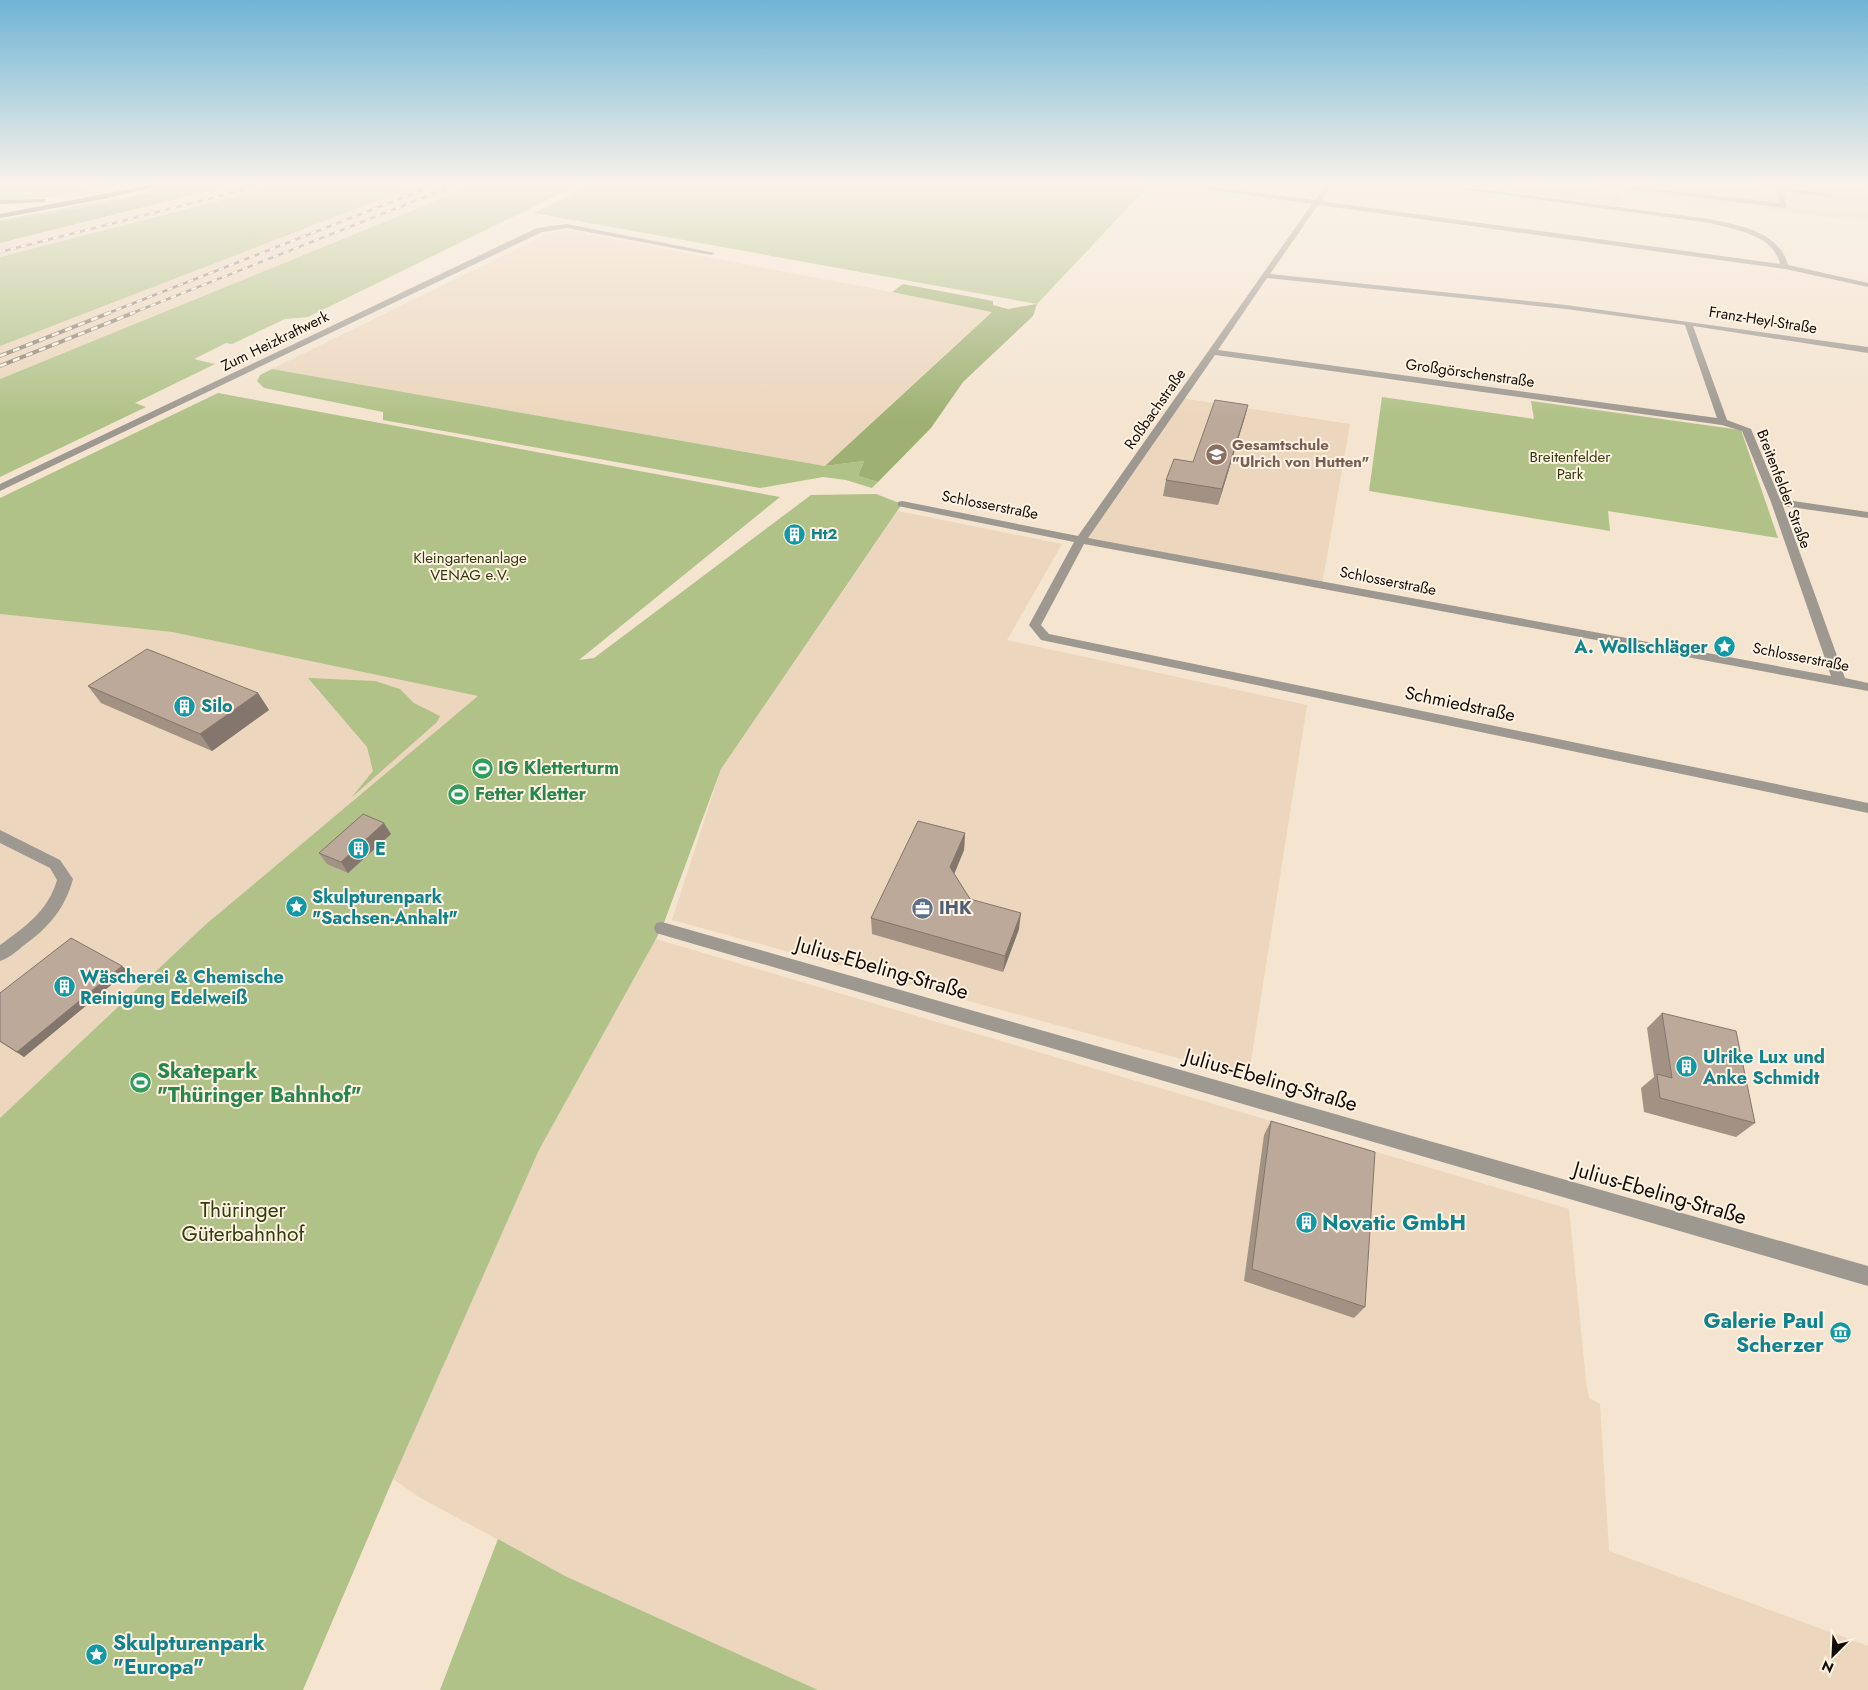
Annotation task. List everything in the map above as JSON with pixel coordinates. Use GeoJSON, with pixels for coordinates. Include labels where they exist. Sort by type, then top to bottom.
{"type":"FeatureCollection","features":[{"type":"Feature","properties":{"kind":"street","name":"Zum Heizkraftwerk"},"geometry":{"type":"LineString","coordinates":[[0,488],[473,262]]}},
{"type":"Feature","properties":{"kind":"street","name":"Roßbachstraße"},"geometry":{"type":"LineString","coordinates":[[1045,637],[1035,625],[1081,540],[1276,262]]}},
{"type":"Feature","properties":{"kind":"street"},"geometry":{"type":"LineString","coordinates":[[1748,262],[1785,267],[1868,285]]}},
{"type":"Feature","properties":{"kind":"street"},"geometry":{"type":"LineString","coordinates":[[1783,262],[1785,267]]}},
{"type":"Feature","properties":{"kind":"street","name":"Franz-Heyl-Straße"},"geometry":{"type":"LineString","coordinates":[[1267,276],[1566,307],[1868,350]]}},
{"type":"Feature","properties":{"kind":"street"},"geometry":{"type":"LineString","coordinates":[[1688,323],[1722,422]]}},
{"type":"Feature","properties":{"kind":"street","name":"Großgörschenstraße"},"geometry":{"type":"LineString","coordinates":[[1213,352],[1722,422]]}},
{"type":"Feature","properties":{"kind":"street","name":"Breitenfelder Straße"},"geometry":{"type":"LineString","coordinates":[[1722,422],[1746,430],[1776,502],[1838,681]]}},
{"type":"Feature","properties":{"kind":"street"},"geometry":{"type":"LineString","coordinates":[[1776,502],[1868,515]]}},
{"type":"Feature","properties":{"kind":"street","name":"Schlosserstraße"},"geometry":{"type":"LineString","coordinates":[[902,504],[1081,540],[1868,687]]}},
{"type":"Feature","properties":{"kind":"street","name":"Schmiedstraße"},"geometry":{"type":"LineString","coordinates":[[1045,637],[1868,808]]}},
{"type":"Feature","properties":{"kind":"street"},"geometry":{"type":"LineString","coordinates":[[0,836],[55,864],[65,879],[57,905],[43,921],[0,954]]}},
{"type":"Feature","properties":{"kind":"street","name":"Julius-Ebeling-Straße"},"geometry":{"type":"LineString","coordinates":[[662,928],[1868,1276]]}},
{"type":"Feature","properties":{"kind":"shaded area"},"geometry":{"type":"Polygon","coordinates":[[[214,262],[287,262],[0,379],[0,344],[214,262]]]}},
{"type":"Feature","properties":{"kind":"shaded area"},"geometry":{"type":"Polygon","coordinates":[[[490,262],[732,262],[992,311],[825,466],[272,369],[490,262]]]}},
{"type":"Feature","properties":{"kind":"shaded area"},"geometry":{"type":"Polygon","coordinates":[[[1181,398],[1350,424],[1322,585],[1081,540],[1181,398]]]}},
{"type":"Feature","properties":{"kind":"shaded area"},"geometry":{"type":"Polygon","coordinates":[[[898,511],[1062,544],[1007,640],[1307,705],[1250,1067],[1240,1075],[672,920],[721,769],[898,511]]]}},
{"type":"Feature","properties":{"kind":"shaded area"},"geometry":{"type":"Polygon","coordinates":[[[0,614],[172,632],[479,696],[456,715],[458,721],[440,728],[205,925],[0,1118],[0,614]]]}},
{"type":"Feature","properties":{"kind":"shaded area"},"geometry":{"type":"Polygon","coordinates":[[[656,939],[1569,1209],[1586,1381],[1589,1398],[1600,1404],[1609,1551],[1868,1646],[1868,1690],[818,1690],[565,1576],[419,1497],[393,1479],[539,1150],[656,939]]]}},
{"type":"Feature","properties":{"kind":"green space"},"geometry":{"type":"Polygon","coordinates":[[[0,262],[218,262],[0,346],[0,262]]]}},
{"type":"Feature","properties":{"kind":"green space"},"geometry":{"type":"Polygon","coordinates":[[[287,262],[421,262],[308,317],[285,319],[232,344],[226,343],[194,359],[215,364],[135,403],[146,407],[0,477],[0,379],[287,262]]]}},
{"type":"Feature","properties":{"kind":"green space"},"geometry":{"type":"Polygon","coordinates":[[[804,262],[1077,262],[1037,304],[804,262]]]}},
{"type":"Feature","properties":{"kind":"green space"},"geometry":{"type":"Polygon","coordinates":[[[903,284],[993,301],[993,305],[1008,309],[1037,304],[1033,316],[963,382],[931,428],[878,482],[858,476],[864,461],[825,466],[992,312],[892,292],[903,284]]]}},
{"type":"Feature","properties":{"kind":"green space"},"geometry":{"type":"Polygon","coordinates":[[[272,369],[825,466],[864,461],[858,476],[878,482],[872,488],[846,480],[823,477],[760,488],[383,420],[383,412],[264,388],[257,381],[260,375],[272,369]]]}},
{"type":"Feature","properties":{"kind":"green space","name":"Thüringer Güterbahnhof"},"geometry":{"type":"Polygon","coordinates":[[[218,393],[780,497],[579,660],[594,658],[811,495],[876,494],[902,504],[721,769],[662,928],[539,1150],[393,1479],[303,1690],[0,1690],[0,1118],[205,925],[478,696],[172,632],[0,614],[0,498],[218,393]]]}},
{"type":"Feature","properties":{"kind":"green space","name":"Breitenfelder Park"},"geometry":{"type":"Polygon","coordinates":[[[1382,397],[1534,419],[1531,401],[1741,430],[1778,538],[1608,511],[1610,531],[1369,491],[1382,397]]]}},
{"type":"Feature","properties":{"kind":"green space"},"geometry":{"type":"Polygon","coordinates":[[[308,678],[375,681],[400,689],[414,703],[440,716],[437,722],[351,798],[373,771],[367,747],[308,678]]]}},
{"type":"Feature","properties":{"kind":"green space"},"geometry":{"type":"Polygon","coordinates":[[[498,1539],[565,1576],[818,1690],[440,1690],[498,1539]]]}},
{"type":"Feature","properties":{"kind":"building","name":"Gesamtschule \"Ulrich von Hutten\""},"geometry":{"type":"Polygon","coordinates":[[[1215,400],[1248,405],[1222,489],[1166,480],[1174,459],[1193,462],[1215,400]]]}},
{"type":"Feature","properties":{"kind":"building","name":"Silo"},"geometry":{"type":"Polygon","coordinates":[[[147,649],[258,693],[200,734],[88,686],[147,649]]]}},
{"type":"Feature","properties":{"kind":"building"},"geometry":{"type":"Polygon","coordinates":[[[363,814],[384,823],[341,862],[319,853],[363,814]]]}},
{"type":"Feature","properties":{"kind":"building","name":"IHK"},"geometry":{"type":"Polygon","coordinates":[[[918,821],[965,833],[950,867],[970,899],[1021,913],[1005,956],[871,918],[918,821]]]}},
{"type":"Feature","properties":{"kind":"building","name":"Wäscherei & Chemische Reinigung Edelweiß"},"geometry":{"type":"Polygon","coordinates":[[[71,938],[122,966],[17,1052],[0,1041],[0,993],[71,938]]]}},
{"type":"Feature","properties":{"kind":"building"},"geometry":{"type":"Polygon","coordinates":[[[1662,1013],[1736,1031],[1755,1123],[1660,1098],[1657,1074],[1672,1078],[1662,1013]]]}},
{"type":"Feature","properties":{"kind":"building","name":"Novatic GmbH"},"geometry":{"type":"Polygon","coordinates":[[[1271,1121],[1375,1152],[1365,1307],[1252,1269],[1271,1121]]]}},
{"type":"Feature","properties":{"kind":"railway"},"geometry":{"type":"LineString","coordinates":[[106,314],[239,262]]}},
{"type":"Feature","properties":{"kind":"railway"},"geometry":{"type":"LineString","coordinates":[[130,314],[261,262]]}},
{"type":"Feature","properties":{"kind":"railway"},"geometry":{"type":"LineString","coordinates":[[0,356],[109,313]]}},
{"type":"Feature","properties":{"kind":"railway"},"geometry":{"type":"LineString","coordinates":[[0,366],[133,313]]}},
{"type":"Feature","properties":{"kind":"place","name":"Gesamtschule \"Ulrich von Hutten\""},"geometry":{"type":"Point","coordinates":[1216,454]}},
{"type":"Feature","properties":{"kind":"place","name":"Ht2"},"geometry":{"type":"Point","coordinates":[795,534]}},
{"type":"Feature","properties":{"kind":"place","name":"A. Wollschläger"},"geometry":{"type":"Point","coordinates":[1724,647]}},
{"type":"Feature","properties":{"kind":"place","name":"Silo"},"geometry":{"type":"Point","coordinates":[185,706]}},
{"type":"Feature","properties":{"kind":"place","name":"IG Kletterturm"},"geometry":{"type":"Point","coordinates":[482,768]}},
{"type":"Feature","properties":{"kind":"place","name":"Fetter Kletter"},"geometry":{"type":"Point","coordinates":[459,794]}},
{"type":"Feature","properties":{"kind":"place","name":"E"},"geometry":{"type":"Point","coordinates":[359,849]}},
{"type":"Feature","properties":{"kind":"place","name":"Skulpturenpark \"Sachsen-Anhalt\""},"geometry":{"type":"Point","coordinates":[296,907]}},
{"type":"Feature","properties":{"kind":"place","name":"IHK"},"geometry":{"type":"Point","coordinates":[923,908]}},
{"type":"Feature","properties":{"kind":"place","name":"Wäscherei & Chemische Reinigung Edelweiß"},"geometry":{"type":"Point","coordinates":[64,987]}},
{"type":"Feature","properties":{"kind":"place","name":"Ulrike Lux und Anke Schmidt"},"geometry":{"type":"Point","coordinates":[1687,1067]}},
{"type":"Feature","properties":{"kind":"place","name":"Skatepark \"Thüringer Bahnhof\""},"geometry":{"type":"Point","coordinates":[141,1083]}},
{"type":"Feature","properties":{"kind":"place","name":"Novatic GmbH"},"geometry":{"type":"Point","coordinates":[1306,1223]}},
{"type":"Feature","properties":{"kind":"place","name":"Galerie Paul Scherzer"},"geometry":{"type":"Point","coordinates":[1840,1333]}},
{"type":"Feature","properties":{"kind":"place","name":"Skulpturenpark \"Europa\""},"geometry":{"type":"Point","coordinates":[97,1655]}},
{"type":"Feature","properties":{"kind":"park label","name":"Kleingartenanlage VENAG e.V."},"geometry":{"type":"Point","coordinates":[470,566]}}]}
